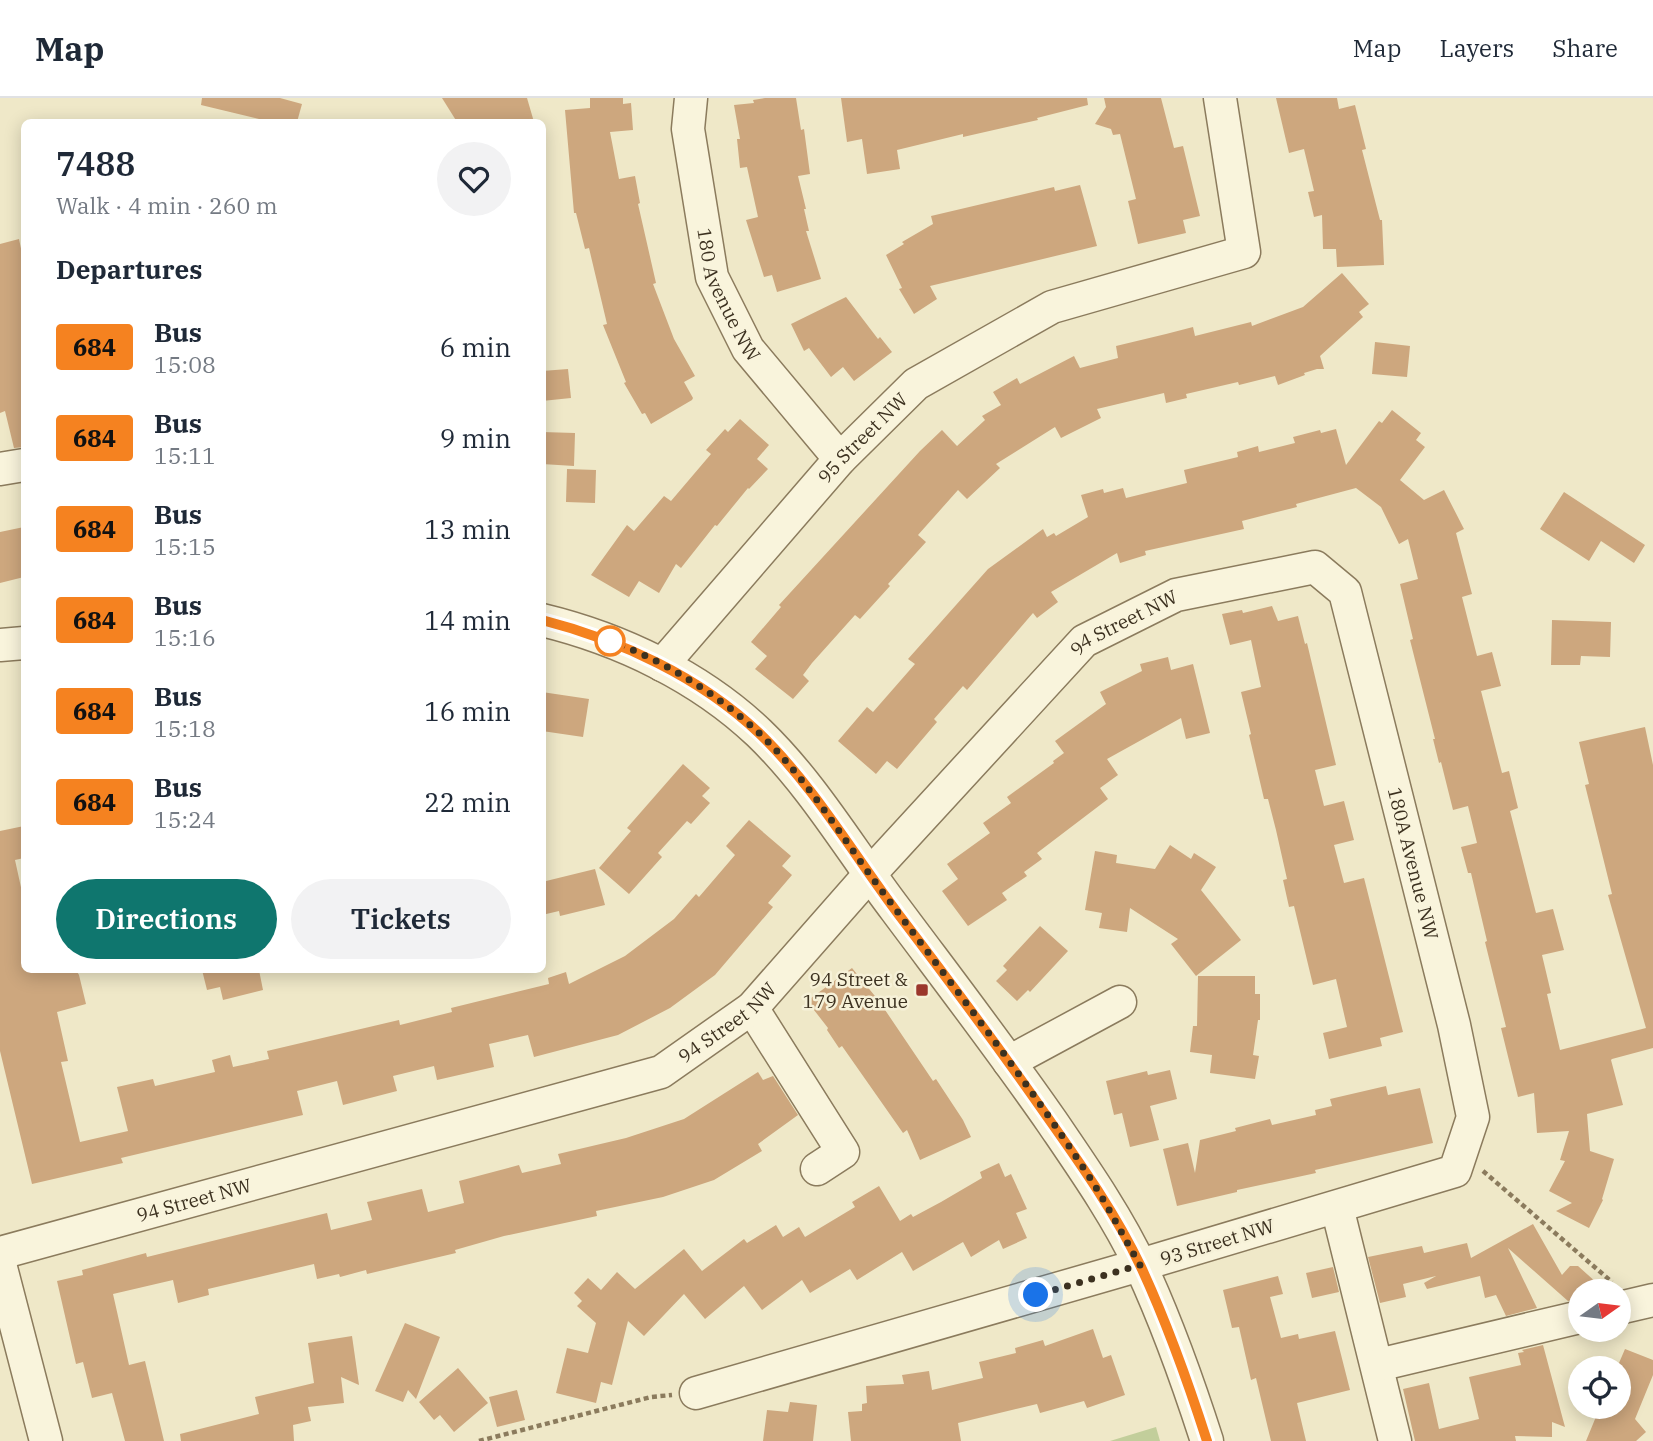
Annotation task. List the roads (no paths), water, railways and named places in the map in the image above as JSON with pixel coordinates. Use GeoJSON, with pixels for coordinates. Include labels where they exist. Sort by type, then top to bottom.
{"type":"FeatureCollection","features":[{"type":"Feature","properties":{"kind":"street","name":"180 Avenue NW"},"geometry":{"type":"LineString","coordinates":[[691,98],[688,129],[712,277],[748,349],[839,459]]}},
{"type":"Feature","properties":{"kind":"street","name":"95 Street NW"},"geometry":{"type":"LineString","coordinates":[[662,665],[839,459],[916,384],[1052,307],[1244,252],[1220,98]]}},
{"type":"Feature","properties":{"kind":"street"},"geometry":{"type":"LineString","coordinates":[[0,469],[21,466]]}},
{"type":"Feature","properties":{"kind":"street","name":"94 Street NW"},"geometry":{"type":"LineString","coordinates":[[0,1253],[661,1072],[752,1008],[869,875],[1084,641],[1177,596],[1315,567]]}},
{"type":"Feature","properties":{"kind":"street","name":"180A Avenue NW"},"geometry":{"type":"LineString","coordinates":[[1315,567],[1345,592],[1454,1025],[1473,1117],[1458,1162]]}},
{"type":"Feature","properties":{"kind":"street"},"geometry":{"type":"LineString","coordinates":[[546,621],[615,643],[662,665],[717,700],[758,733],[813,792],[869,875],[1009,1062],[1091,1179],[1140,1265],[1185,1372],[1206,1441]]}},
{"type":"Feature","properties":{"kind":"street"},"geometry":{"type":"LineString","coordinates":[[0,645],[21,643]]}},
{"type":"Feature","properties":{"kind":"street"},"geometry":{"type":"LineString","coordinates":[[1009,1062],[1120,1002]]}},
{"type":"Feature","properties":{"kind":"street"},"geometry":{"type":"LineString","coordinates":[[752,1008],[843,1152],[817,1169]]}},
{"type":"Feature","properties":{"kind":"street","name":"93 Street NW"},"geometry":{"type":"LineString","coordinates":[[696,1393],[1337,1207],[1458,1162]]}},
{"type":"Feature","properties":{"kind":"street"},"geometry":{"type":"LineString","coordinates":[[1337,1207],[1395,1441]]}},
{"type":"Feature","properties":{"kind":"street"},"geometry":{"type":"LineString","coordinates":[[0,1264],[46,1441]]}},
{"type":"Feature","properties":{"kind":"street"},"geometry":{"type":"LineString","coordinates":[[1631,1299],[1653,1300]]}},
{"type":"Feature","properties":{"kind":"street"},"geometry":{"type":"LineString","coordinates":[[1378,1365],[1568,1320]]}},
{"type":"Feature","properties":{"kind":"place","name":"94 Street & 179 Avenue"},"geometry":{"type":"Point","coordinates":[922,990]}}]}
